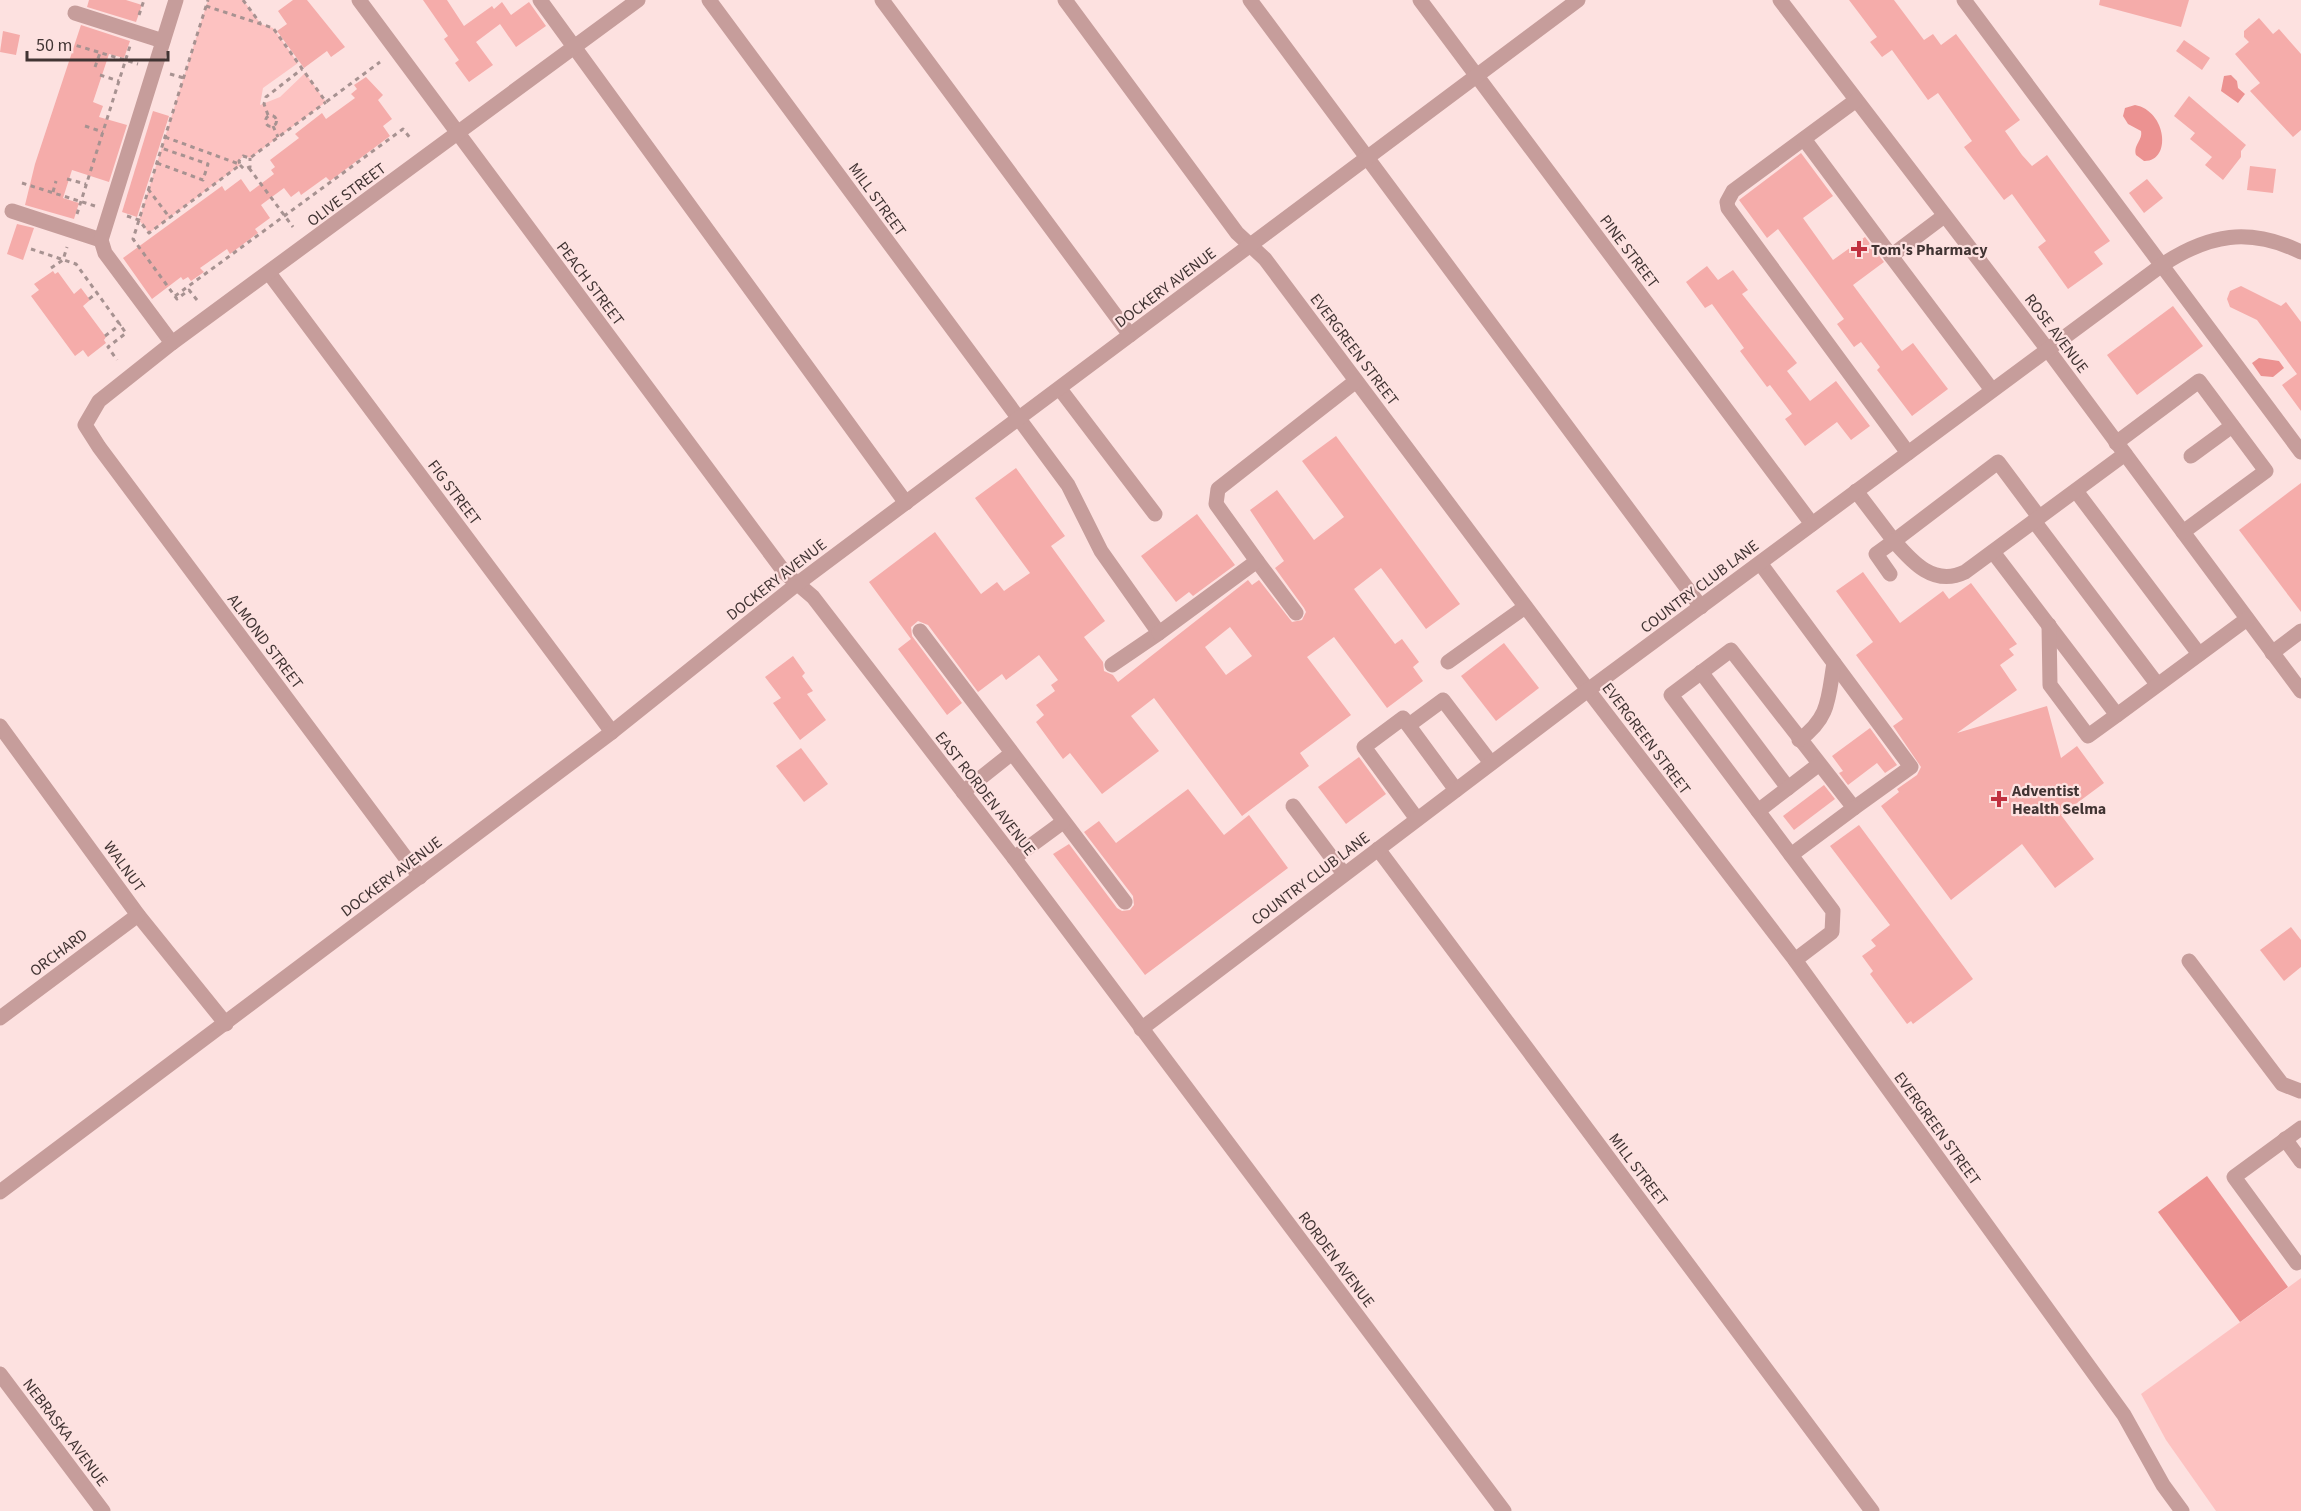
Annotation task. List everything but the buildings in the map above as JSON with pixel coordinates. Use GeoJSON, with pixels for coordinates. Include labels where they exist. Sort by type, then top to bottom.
{"type":"FeatureCollection","features":[{"type":"Feature","properties":{"kind":"street"},"geometry":{"type":"LineString","coordinates":[[172,343],[105,253],[101,240],[176,0]]}},
{"type":"Feature","properties":{"kind":"street","name":"PEACH STREET"},"geometry":{"type":"LineString","coordinates":[[359,0],[785,573],[797,584]]}},
{"type":"Feature","properties":{"kind":"street"},"geometry":{"type":"LineString","coordinates":[[540,0],[906,503]]}},
{"type":"Feature","properties":{"kind":"street","name":"OLIVE STREET"},"geometry":{"type":"LineString","coordinates":[[85,425],[99,401],[172,343],[638,0]]}},
{"type":"Feature","properties":{"kind":"street","name":"MILL STREET"},"geometry":{"type":"LineString","coordinates":[[709,0],[1068,485],[1101,551],[1159,633]]}},
{"type":"Feature","properties":{"kind":"street"},"geometry":{"type":"LineString","coordinates":[[882,0],[1130,335]]}},
{"type":"Feature","properties":{"kind":"street","name":"EVERGREEN STREET"},"geometry":{"type":"LineString","coordinates":[[1065,0],[1237,233],[1265,259],[1525,607],[1795,960],[2124,1415],[2163,1485],[2182,1511]]}},
{"type":"Feature","properties":{"kind":"street"},"geometry":{"type":"LineString","coordinates":[[1250,0],[1701,607]]}},
{"type":"Feature","properties":{"kind":"street","name":"PINE STREET"},"geometry":{"type":"LineString","coordinates":[[1420,0],[1812,524]]}},
{"type":"Feature","properties":{"kind":"street","name":"DOCKERY AVENUE"},"geometry":{"type":"LineString","coordinates":[[0,1192],[612,732],[797,584],[1578,0]]}},
{"type":"Feature","properties":{"kind":"street","name":"ROSE AVENUE"},"geometry":{"type":"LineString","coordinates":[[1780,0],[2048,350],[2301,691]]}},
{"type":"Feature","properties":{"kind":"street"},"geometry":{"type":"LineString","coordinates":[[1964,0],[2301,452]]}},
{"type":"Feature","properties":{"kind":"street"},"geometry":{"type":"LineString","coordinates":[[75,13],[163,41]]}},
{"type":"Feature","properties":{"kind":"street"},"geometry":{"type":"LineString","coordinates":[[1855,100],[1733,191],[1727,202],[1728,208],[1908,453]]}},
{"type":"Feature","properties":{"kind":"street"},"geometry":{"type":"LineString","coordinates":[[1804,139],[1992,390]]}},
{"type":"Feature","properties":{"kind":"street"},"geometry":{"type":"LineString","coordinates":[[12,211],[101,240]]}},
{"type":"Feature","properties":{"kind":"street"},"geometry":{"type":"LineString","coordinates":[[1891,256],[1944,216]]}},
{"type":"Feature","properties":{"kind":"street","name":"COUNTRY CLUB LANE"},"geometry":{"type":"LineString","coordinates":[[1141,1029],[1588,690],[2162,265],[2192,246],[2224,237],[2255,237],[2286,245],[2301,252]]}},
{"type":"Feature","properties":{"kind":"street","name":"FIG STREET"},"geometry":{"type":"LineString","coordinates":[[270,273],[612,732]]}},
{"type":"Feature","properties":{"kind":"street"},"geometry":{"type":"LineString","coordinates":[[1296,613],[1216,504],[1218,489],[1356,381]]}},
{"type":"Feature","properties":{"kind":"street"},"geometry":{"type":"LineString","coordinates":[[1856,491],[1911,561],[1926,573],[1951,577],[1965,572],[2076,491],[2199,381],[2266,471],[2183,532]]}},
{"type":"Feature","properties":{"kind":"street"},"geometry":{"type":"LineString","coordinates":[[1060,389],[1155,514]]}},
{"type":"Feature","properties":{"kind":"street","name":"ALMOND STREET"},"geometry":{"type":"LineString","coordinates":[[85,425],[99,447],[420,876]]}},
{"type":"Feature","properties":{"kind":"street"},"geometry":{"type":"LineString","coordinates":[[2191,456],[2232,426]]}},
{"type":"Feature","properties":{"kind":"street"},"geometry":{"type":"LineString","coordinates":[[1890,574],[1876,554],[1998,462],[2157,684]]}},
{"type":"Feature","properties":{"kind":"street"},"geometry":{"type":"LineString","coordinates":[[2076,491],[2199,654]]}},
{"type":"Feature","properties":{"kind":"street"},"geometry":{"type":"LineString","coordinates":[[1993,552],[2116,715]]}},
{"type":"Feature","properties":{"kind":"street"},"geometry":{"type":"LineString","coordinates":[[1112,665],[1257,561]]}},
{"type":"Feature","properties":{"kind":"street"},"geometry":{"type":"LineString","coordinates":[[1760,563],[1911,767],[1791,855]]}},
{"type":"Feature","properties":{"kind":"street","name":"EAST RORDEN AVENUE"},"geometry":{"type":"LineString","coordinates":[[797,584],[813,597],[1014,858],[1141,1029]]}},
{"type":"Feature","properties":{"kind":"street"},"geometry":{"type":"LineString","coordinates":[[1449,662],[1525,607]]}},
{"type":"Feature","properties":{"kind":"street"},"geometry":{"type":"LineString","coordinates":[[2049,625],[2050,685],[2088,736],[2247,619]]}},
{"type":"Feature","properties":{"kind":"street"},"geometry":{"type":"LineString","coordinates":[[2272,653],[2301,631]]}},
{"type":"Feature","properties":{"kind":"street"},"geometry":{"type":"LineString","coordinates":[[920,632],[1125,902]]}},
{"type":"Feature","properties":{"kind":"street"},"geometry":{"type":"LineString","coordinates":[[1795,960],[1832,932],[1833,911],[1671,695],[1731,650],[1818,765],[1830,775],[1854,808]]}},
{"type":"Feature","properties":{"kind":"street"},"geometry":{"type":"LineString","coordinates":[[1799,740],[1814,729],[1825,714],[1834,663]]}},
{"type":"Feature","properties":{"kind":"street"},"geometry":{"type":"LineString","coordinates":[[1701,672],[1788,788]]}},
{"type":"Feature","properties":{"kind":"street"},"geometry":{"type":"LineString","coordinates":[[1409,725],[1443,700],[1491,764]]}},
{"type":"Feature","properties":{"kind":"street"},"geometry":{"type":"LineString","coordinates":[[1416,819],[1364,747],[1403,718],[1456,790]]}},
{"type":"Feature","properties":{"kind":"street","name":"WALNUT"},"geometry":{"type":"LineString","coordinates":[[0,726],[138,915],[225,1024]]}},
{"type":"Feature","properties":{"kind":"street"},"geometry":{"type":"LineString","coordinates":[[963,792],[1012,753]]}},
{"type":"Feature","properties":{"kind":"street"},"geometry":{"type":"LineString","coordinates":[[1758,811],[1818,765]]}},
{"type":"Feature","properties":{"kind":"street"},"geometry":{"type":"LineString","coordinates":[[1293,807],[1344,874]]}},
{"type":"Feature","properties":{"kind":"street"},"geometry":{"type":"LineString","coordinates":[[1014,858],[1063,822]]}},
{"type":"Feature","properties":{"kind":"street","name":"MILL STREET"},"geometry":{"type":"LineString","coordinates":[[1378,849],[1872,1511]]}},
{"type":"Feature","properties":{"kind":"street","name":"ORCHARD"},"geometry":{"type":"LineString","coordinates":[[0,1018],[138,915]]}},
{"type":"Feature","properties":{"kind":"street"},"geometry":{"type":"LineString","coordinates":[[2189,961],[2282,1084],[2301,1092]]}},
{"type":"Feature","properties":{"kind":"street","name":"RORDEN AVENUE"},"geometry":{"type":"LineString","coordinates":[[1141,1029],[1504,1511]]}},
{"type":"Feature","properties":{"kind":"street"},"geometry":{"type":"LineString","coordinates":[[2297,1263],[2234,1177],[2301,1128]]}},
{"type":"Feature","properties":{"kind":"street"},"geometry":{"type":"LineString","coordinates":[[2285,1139],[2301,1161]]}},
{"type":"Feature","properties":{"kind":"street","name":"NEBRASKA AVENUE"},"geometry":{"type":"LineString","coordinates":[[0,1374],[103,1511]]}},
{"type":"Feature","properties":{"kind":"path"},"geometry":{"type":"LineString","coordinates":[[138,19],[144,0]]}},
{"type":"Feature","properties":{"kind":"path"},"geometry":{"type":"LineString","coordinates":[[197,300],[189,290],[177,299],[132,239],[208,0]]}},
{"type":"Feature","properties":{"kind":"path"},"geometry":{"type":"LineString","coordinates":[[243,0],[261,24]]}},
{"type":"Feature","properties":{"kind":"path"},"geometry":{"type":"LineString","coordinates":[[206,6],[273,28],[326,102]]}},
{"type":"Feature","properties":{"kind":"path"},"geometry":{"type":"LineString","coordinates":[[68,43],[143,66]]}},
{"type":"Feature","properties":{"kind":"path"},"geometry":{"type":"LineString","coordinates":[[75,221],[130,44]]}},
{"type":"Feature","properties":{"kind":"path"},"geometry":{"type":"LineString","coordinates":[[95,67],[100,52]]}},
{"type":"Feature","properties":{"kind":"path"},"geometry":{"type":"LineString","coordinates":[[250,158],[380,62]]}},
{"type":"Feature","properties":{"kind":"path"},"geometry":{"type":"LineString","coordinates":[[273,126],[265,122],[268,116],[264,104],[266,97],[302,69]]}},
{"type":"Feature","properties":{"kind":"path"},"geometry":{"type":"LineString","coordinates":[[165,73],[184,78]]}},
{"type":"Feature","properties":{"kind":"path"},"geometry":{"type":"LineString","coordinates":[[100,75],[119,81]]}},
{"type":"Feature","properties":{"kind":"path"},"geometry":{"type":"LineString","coordinates":[[268,116],[276,119],[273,126],[278,137]]}},
{"type":"Feature","properties":{"kind":"path"},"geometry":{"type":"LineString","coordinates":[[85,126],[103,132]]}},
{"type":"Feature","properties":{"kind":"path"},"geometry":{"type":"LineString","coordinates":[[175,296],[403,129],[411,139]]}},
{"type":"Feature","properties":{"kind":"path"},"geometry":{"type":"LineString","coordinates":[[165,137],[249,168],[293,227]]}},
{"type":"Feature","properties":{"kind":"path"},"geometry":{"type":"LineString","coordinates":[[156,163],[203,180],[208,164],[161,148]]}},
{"type":"Feature","properties":{"kind":"path"},"geometry":{"type":"LineString","coordinates":[[122,215],[139,220],[149,233],[239,165],[243,156],[250,158]]}},
{"type":"Feature","properties":{"kind":"path"},"geometry":{"type":"LineString","coordinates":[[249,168],[252,164],[250,158]]}},
{"type":"Feature","properties":{"kind":"path"},"geometry":{"type":"LineString","coordinates":[[66,178],[86,184]]}},
{"type":"Feature","properties":{"kind":"path"},"geometry":{"type":"LineString","coordinates":[[53,192],[56,181]]}},
{"type":"Feature","properties":{"kind":"path"},"geometry":{"type":"LineString","coordinates":[[22,183],[99,207]]}},
{"type":"Feature","properties":{"kind":"path"},"geometry":{"type":"LineString","coordinates":[[148,189],[170,218]]}},
{"type":"Feature","properties":{"kind":"path"},"geometry":{"type":"LineString","coordinates":[[51,268],[63,260],[69,241]]}},
{"type":"Feature","properties":{"kind":"path"},"geometry":{"type":"LineString","coordinates":[[31,249],[76,264],[126,333],[108,347],[117,360]]}},
{"type":"Feature","properties":{"kind":"path"},"geometry":{"type":"LineString","coordinates":[[89,299],[98,293]]}},
{"type":"Feature","properties":{"kind":"path"},"geometry":{"type":"LineString","coordinates":[[105,336],[121,324]]}},
{"type":"Feature","properties":{"kind":"shaded area"},"geometry":{"type":"Polygon","coordinates":[[[208,0],[243,0],[261,24],[273,28],[298,63],[263,88],[260,105],[280,97],[305,73],[326,102],[250,158],[243,156],[239,161],[240,165],[149,233],[139,220],[208,0]]]}},
{"type":"Feature","properties":{"kind":"shaded area"},"geometry":{"type":"Polygon","coordinates":[[[2231,75],[2237,81],[2238,88],[2245,94],[2238,103],[2221,91],[2224,76],[2231,75]]]}},
{"type":"Feature","properties":{"kind":"shaded area"},"geometry":{"type":"Polygon","coordinates":[[[2135,105],[2146,109],[2154,116],[2159,126],[2162,145],[2159,154],[2153,159],[2144,161],[2136,155],[2141,131],[2128,124],[2123,116],[2125,108],[2135,105]]]}},
{"type":"Feature","properties":{"kind":"shaded area"},"geometry":{"type":"Polygon","coordinates":[[[2259,358],[2279,361],[2284,368],[2273,377],[2261,376],[2252,363],[2259,358]]]}},
{"type":"Feature","properties":{"kind":"shaded area"},"geometry":{"type":"Polygon","coordinates":[[[2207,1176],[2288,1287],[2240,1322],[2158,1212],[2207,1176]]]}},
{"type":"Feature","properties":{"kind":"shaded area"},"geometry":{"type":"Polygon","coordinates":[[[2301,1278],[2301,1511],[2216,1511],[2166,1440],[2141,1394],[2301,1278]]]}},
{"type":"Feature","properties":{"kind":"place","name":"Tom's Pharmacy"},"geometry":{"type":"Point","coordinates":[1859,249]}},
{"type":"Feature","properties":{"kind":"place","name":"Adventist Health Selma"},"geometry":{"type":"Point","coordinates":[1999,799]}}]}
